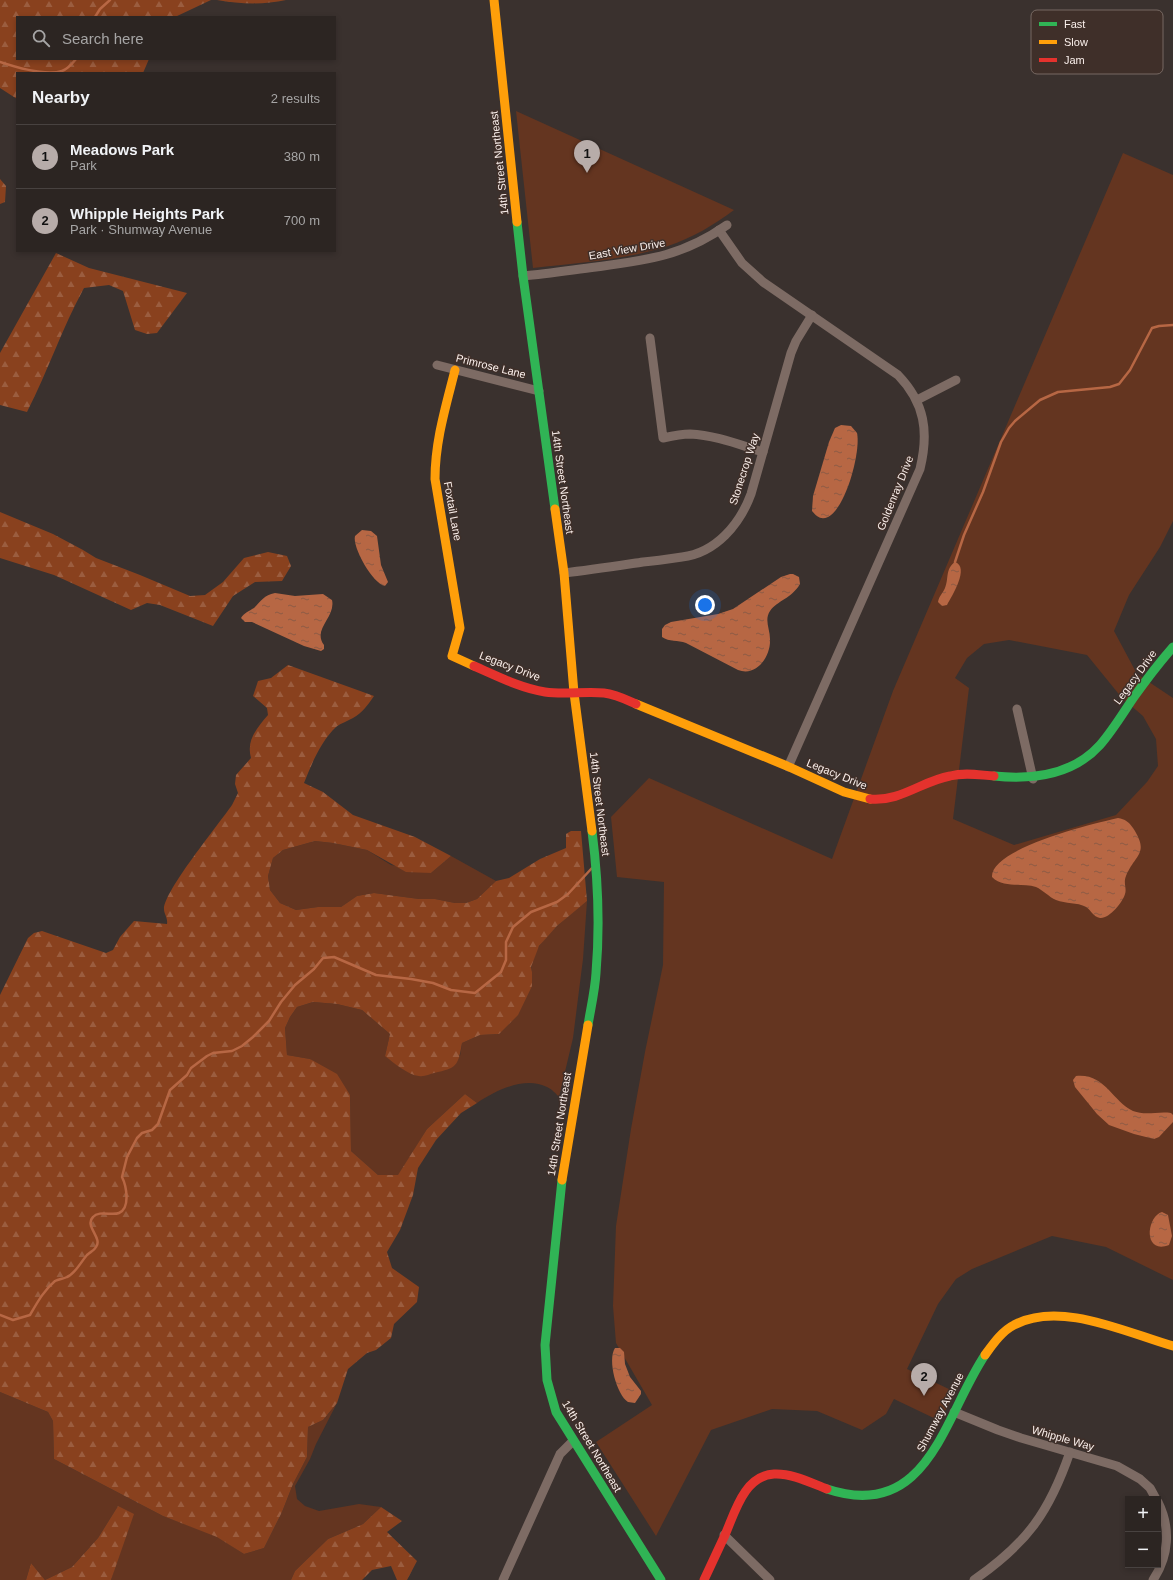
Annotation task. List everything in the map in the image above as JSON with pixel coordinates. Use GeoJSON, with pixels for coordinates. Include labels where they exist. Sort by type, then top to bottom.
{"type":"FeatureCollection","features":[{"type":"Feature","properties":{"kind":"street","name":"14th Street Northeast"},"geometry":{"type":"LineString","coordinates":[[494,0],[523,276],[564,573],[574,694],[597,874],[598,949],[596,974],[562,1179],[545,1357],[547,1380],[556,1412],[661,1580]]}},
{"type":"Feature","properties":{"kind":"street","name":"East View Drive"},"geometry":{"type":"LineString","coordinates":[[523,276],[630,262],[668,255],[699,242],[727,225]]}},
{"type":"Feature","properties":{"kind":"street","name":"Goldenray Drive"},"geometry":{"type":"LineString","coordinates":[[719,230],[735,254],[751,271],[905,381],[916,400],[924,420],[925,451],[920,469],[788,767]]}},
{"type":"Feature","properties":{"kind":"street","name":"Stonecrop Way"},"geometry":{"type":"LineString","coordinates":[[564,573],[683,557],[704,550],[715,544],[733,528],[747,506],[791,353],[796,341],[812,315]]}},
{"type":"Feature","properties":{"kind":"street"},"geometry":{"type":"LineString","coordinates":[[650,338],[662,438],[679,435],[696,435],[720,439],[763,452]]}},
{"type":"Feature","properties":{"kind":"street","name":"Primrose Lane"},"geometry":{"type":"LineString","coordinates":[[437,365],[539,391]]}},
{"type":"Feature","properties":{"kind":"street","name":"Foxtail Lane"},"geometry":{"type":"LineString","coordinates":[[452,656],[460,635],[460,628],[434,466],[437,443],[455,370]]}},
{"type":"Feature","properties":{"kind":"street"},"geometry":{"type":"LineString","coordinates":[[916,400],[956,380]]}},
{"type":"Feature","properties":{"kind":"street","name":"Legacy Drive"},"geometry":{"type":"LineString","coordinates":[[452,656],[528,688],[548,692],[574,694],[595,691],[614,695],[788,767],[846,793],[867,799],[877,800],[890,799],[943,778],[961,774],[1021,779],[1061,772],[1094,750],[1112,730],[1148,677],[1173,647]]}},
{"type":"Feature","properties":{"kind":"street"},"geometry":{"type":"LineString","coordinates":[[1017,708],[1033,778]]}},
{"type":"Feature","properties":{"kind":"street","name":"Shumway Avenue"},"geometry":{"type":"LineString","coordinates":[[704,1580],[741,1498],[755,1481],[767,1476],[779,1474],[788,1475],[834,1492],[861,1496],[884,1492],[897,1487],[922,1470],[981,1361],[1000,1335],[1010,1327],[1034,1318],[1046,1316],[1073,1317],[1173,1346]]}},
{"type":"Feature","properties":{"kind":"street","name":"Whipple Way"},"geometry":{"type":"LineString","coordinates":[[954,1412],[998,1430],[1117,1466],[1140,1479],[1150,1488],[1154,1496]]}},
{"type":"Feature","properties":{"kind":"street"},"geometry":{"type":"LineString","coordinates":[[503,1580],[560,1454],[574,1441]]}},
{"type":"Feature","properties":{"kind":"street"},"geometry":{"type":"LineString","coordinates":[[974,1580],[999,1562],[1031,1530],[1045,1511],[1056,1489],[1070,1452]]}},
{"type":"Feature","properties":{"kind":"street"},"geometry":{"type":"LineString","coordinates":[[1153,1580],[1164,1560],[1166,1548],[1166,1521],[1161,1509]]}},
{"type":"Feature","properties":{"kind":"street"},"geometry":{"type":"LineString","coordinates":[[724,1535],[770,1580]]}},
{"type":"Feature","properties":{"kind":"shaded area"},"geometry":{"type":"Polygon","coordinates":[[[516,111],[734,210],[711,226],[694,235],[677,243],[652,251],[601,260],[533,268],[516,111]]]}},
{"type":"Feature","properties":{"kind":"shaded area"},"geometry":{"type":"Polygon","coordinates":[[[1123,153],[1173,175],[1173,521],[1160,547],[1129,595],[1114,631],[1137,674],[1173,698],[1173,1280],[1106,1247],[1052,1236],[972,1269],[956,1279],[938,1304],[907,1369],[955,1392],[940,1421],[894,1399],[886,1414],[862,1430],[817,1411],[772,1409],[711,1430],[656,1536],[596,1442],[652,1405],[616,1343],[613,1306],[616,1226],[631,1129],[663,965],[664,882],[617,877],[611,817],[649,778],[832,859],[893,691],[1123,153]],[[1009,640],[984,644],[967,658],[955,678],[969,688],[953,819],[1014,845],[1116,815],[1147,782],[1158,766],[1156,739],[1143,716],[1122,698],[1087,655],[1009,640]]]}},
{"type":"Feature","properties":{"kind":"shaded area"},"geometry":{"type":"Polygon","coordinates":[[[315,841],[367,850],[391,865],[431,873],[451,856],[496,881],[477,899],[466,903],[374,893],[357,896],[341,907],[318,907],[296,910],[280,903],[270,890],[268,876],[273,858],[283,850],[315,841]]]}},
{"type":"Feature","properties":{"kind":"shaded area"},"geometry":{"type":"Polygon","coordinates":[[[587,901],[583,959],[573,1038],[559,1097],[547,1087],[529,1083],[502,1089],[477,1103],[465,1094],[427,1129],[398,1176],[378,1175],[351,1151],[350,1095],[310,1059],[287,1055],[285,1028],[297,1007],[313,1002],[337,1004],[362,1010],[390,1034],[385,1056],[460,1056],[462,1043],[480,1035],[499,1034],[532,972],[532,963],[535,953],[542,942],[551,932],[587,901]]]}},
{"type":"Feature","properties":{"kind":"shaded area"},"geometry":{"type":"Polygon","coordinates":[[[0,1392],[48,1412],[53,1421],[54,1459],[163,1516],[217,1536],[244,1554],[264,1548],[307,1457],[308,1427],[323,1420],[337,1403],[295,1486],[297,1499],[305,1506],[319,1511],[359,1504],[381,1507],[363,1524],[328,1539],[295,1571],[291,1580],[111,1580],[114,1570],[118,1506],[98,1538],[72,1567],[45,1580],[31,1563],[26,1580],[0,1580],[0,1392]]]}},
{"type":"Feature","properties":{"kind":"green space"},"geometry":{"type":"Polygon","coordinates":[[[0,0],[211,0],[177,16],[16,16],[16,60],[149,60],[143,72],[16,72],[16,98],[0,88],[0,0]]]}},
{"type":"Feature","properties":{"kind":"green space"},"geometry":{"type":"Polygon","coordinates":[[[217,0],[286,0],[269,3],[252,3],[217,0]]]}},
{"type":"Feature","properties":{"kind":"green space"},"geometry":{"type":"Polygon","coordinates":[[[0,179],[6,186],[5,202],[0,204],[0,179]]]}},
{"type":"Feature","properties":{"kind":"green space"},"geometry":{"type":"Polygon","coordinates":[[[56,253],[89,268],[187,293],[157,333],[147,334],[135,330],[123,291],[109,285],[84,288],[27,412],[0,405],[0,353],[56,253]]]}},
{"type":"Feature","properties":{"kind":"green space"},"geometry":{"type":"Polygon","coordinates":[[[0,512],[53,534],[96,558],[190,596],[205,595],[223,582],[244,558],[268,552],[287,556],[291,566],[282,581],[255,582],[233,596],[213,626],[160,605],[147,603],[131,610],[54,575],[0,558],[0,512]]]}},
{"type":"Feature","properties":{"kind":"green space"},"geometry":{"type":"Polygon","coordinates":[[[288,665],[374,696],[359,714],[336,727],[326,739],[317,753],[304,783],[323,792],[353,815],[415,837],[451,856],[431,873],[406,872],[367,850],[315,841],[283,850],[273,858],[268,876],[270,890],[280,903],[296,910],[318,907],[341,907],[357,896],[374,893],[466,903],[477,899],[496,881],[509,878],[540,859],[566,848],[566,834],[571,831],[581,831],[587,901],[557,926],[539,946],[531,967],[532,986],[518,1015],[499,1034],[480,1035],[462,1043],[459,1057],[455,1065],[448,1069],[421,1076],[410,1073],[401,1068],[385,1056],[390,1034],[362,1010],[337,1004],[313,1002],[297,1007],[290,1017],[285,1028],[287,1055],[310,1059],[337,1074],[350,1095],[351,1151],[378,1175],[398,1175],[427,1129],[465,1094],[477,1103],[461,1113],[436,1140],[418,1168],[413,1195],[400,1230],[387,1252],[392,1268],[419,1287],[417,1302],[394,1324],[391,1338],[376,1350],[367,1353],[348,1369],[337,1403],[323,1420],[308,1427],[307,1457],[264,1548],[244,1554],[217,1537],[163,1516],[54,1459],[53,1421],[48,1412],[0,1392],[0,995],[28,938],[34,933],[42,931],[106,953],[113,950],[120,937],[134,921],[167,924],[164,909],[166,900],[193,857],[232,805],[238,793],[235,784],[236,775],[251,758],[251,740],[256,730],[268,715],[267,708],[253,696],[258,681],[271,678],[288,665]]]}},
{"type":"Feature","properties":{"kind":"green space"},"geometry":{"type":"Polygon","coordinates":[[[118,1506],[134,1514],[111,1580],[45,1580],[72,1567],[98,1538],[118,1506]]]}},
{"type":"Feature","properties":{"kind":"green space"},"geometry":{"type":"Polygon","coordinates":[[[381,1507],[402,1521],[387,1532],[417,1561],[407,1580],[397,1580],[391,1566],[372,1570],[362,1580],[291,1580],[295,1571],[328,1539],[363,1524],[381,1507]]]}},
{"type":"Feature","properties":{"kind":"green space"},"geometry":{"type":"Polygon","coordinates":[[[31,1563],[45,1580],[26,1580],[31,1563]]]}},
{"type":"Feature","properties":{"kind":"water"},"geometry":{"type":"Polygon","coordinates":[[[841,425],[851,426],[857,433],[857,452],[851,478],[841,503],[835,512],[826,518],[821,518],[812,511],[813,496],[829,442],[835,428],[841,425]]]}},
{"type":"Feature","properties":{"kind":"water"},"geometry":{"type":"Polygon","coordinates":[[[362,530],[371,531],[377,536],[381,565],[388,582],[385,586],[380,584],[369,572],[360,556],[355,541],[355,536],[362,530]]]}},
{"type":"Feature","properties":{"kind":"water"},"geometry":{"type":"Polygon","coordinates":[[[955,562],[959,565],[961,570],[958,582],[947,605],[942,606],[938,602],[946,585],[948,571],[955,562]]]}},
{"type":"Feature","properties":{"kind":"water"},"geometry":{"type":"Polygon","coordinates":[[[790,574],[799,577],[800,584],[793,593],[773,607],[768,614],[767,618],[770,646],[762,664],[757,668],[745,671],[738,670],[686,643],[668,640],[662,637],[662,629],[665,625],[671,622],[718,614],[733,609],[781,577],[790,574]]]}},
{"type":"Feature","properties":{"kind":"water"},"geometry":{"type":"Polygon","coordinates":[[[275,593],[295,596],[323,594],[332,600],[331,612],[322,628],[321,634],[324,649],[321,651],[304,646],[252,622],[245,622],[241,618],[265,597],[275,593]]]}},
{"type":"Feature","properties":{"kind":"water"},"geometry":{"type":"Polygon","coordinates":[[[1118,818],[1125,820],[1131,826],[1138,837],[1141,849],[1126,876],[1124,897],[1119,905],[1104,918],[1094,915],[1086,907],[1079,904],[1056,900],[1036,887],[1002,883],[992,877],[996,866],[1008,856],[1025,847],[1068,831],[1118,818]]]}},
{"type":"Feature","properties":{"kind":"water"},"geometry":{"type":"Polygon","coordinates":[[[1076,1076],[1086,1076],[1101,1083],[1119,1101],[1133,1111],[1143,1113],[1171,1113],[1173,1115],[1173,1122],[1159,1137],[1154,1139],[1109,1125],[1097,1114],[1075,1087],[1073,1080],[1076,1076]]]}},
{"type":"Feature","properties":{"kind":"water"},"geometry":{"type":"Polygon","coordinates":[[[1162,1212],[1168,1215],[1172,1236],[1169,1245],[1161,1247],[1155,1245],[1151,1240],[1150,1227],[1157,1215],[1162,1212]]]}},
{"type":"Feature","properties":{"kind":"water"},"geometry":{"type":"Polygon","coordinates":[[[615,1348],[620,1348],[624,1352],[625,1364],[630,1377],[641,1391],[641,1394],[635,1403],[628,1402],[624,1398],[614,1377],[612,1361],[615,1348]]]}},
{"type":"Feature","properties":{"kind":"waterway"},"geometry":{"type":"LineString","coordinates":[[96,16],[100,9],[110,0]]}},
{"type":"Feature","properties":{"kind":"waterway"},"geometry":{"type":"LineString","coordinates":[[55,72],[66,69],[75,60]]}},
{"type":"Feature","properties":{"kind":"waterway"},"geometry":{"type":"LineString","coordinates":[[0,62],[39,72]]}},
{"type":"Feature","properties":{"kind":"waterway"},"geometry":{"type":"LineString","coordinates":[[39,72],[48,72]]}},
{"type":"Feature","properties":{"kind":"waterway"},"geometry":{"type":"LineString","coordinates":[[48,72],[55,72]]}},
{"type":"Feature","properties":{"kind":"waterway"},"geometry":{"type":"LineString","coordinates":[[955,562],[964,535],[983,492],[1001,442],[1015,421],[1040,400],[1058,392],[1110,387],[1119,384],[1130,370],[1152,328],[1173,325]]}},
{"type":"Feature","properties":{"kind":"waterway"},"geometry":{"type":"LineString","coordinates":[[0,1315],[13,1320],[30,1315],[47,1288],[55,1281],[66,1278],[70,1275],[95,1248],[98,1243],[91,1221],[96,1215],[102,1213],[116,1214],[123,1210],[126,1202],[126,1191],[122,1177],[127,1157],[137,1138],[142,1133],[152,1130],[158,1124],[170,1090],[187,1075],[191,1068],[207,1056],[213,1053],[232,1051],[242,1046],[253,1037],[269,1021],[281,1002],[295,985],[314,969],[323,958],[334,957],[376,975],[411,979],[433,983],[451,990],[475,993],[501,972],[506,960],[506,942],[513,927],[531,912],[557,902],[568,894],[592,868]]}},
{"type":"Feature","properties":{"kind":"traffic: fast"},"geometry":{"type":"LineString","coordinates":[[517,222],[555,509]]}},
{"type":"Feature","properties":{"kind":"traffic: fast"},"geometry":{"type":"LineString","coordinates":[[994,776],[1038,776],[1065,769],[1078,763],[1089,755],[1105,739],[1143,684],[1173,647]]}},
{"type":"Feature","properties":{"kind":"traffic: fast"},"geometry":{"type":"LineString","coordinates":[[588,1025],[594,992],[598,938],[596,866],[592,831]]}},
{"type":"Feature","properties":{"kind":"traffic: fast"},"geometry":{"type":"LineString","coordinates":[[562,1180],[545,1345],[547,1380],[556,1412],[661,1580]]}},
{"type":"Feature","properties":{"kind":"traffic: fast"},"geometry":{"type":"LineString","coordinates":[[827,1489],[861,1496],[889,1491],[911,1478],[928,1458],[944,1433],[985,1355]]}},
{"type":"Feature","properties":{"kind":"traffic: slow"},"geometry":{"type":"LineString","coordinates":[[494,0],[517,222]]}},
{"type":"Feature","properties":{"kind":"traffic: slow"},"geometry":{"type":"LineString","coordinates":[[455,370],[439,437],[435,465],[435,479],[460,628],[452,656],[474,666]]}},
{"type":"Feature","properties":{"kind":"traffic: slow"},"geometry":{"type":"LineString","coordinates":[[555,509],[564,573],[574,693],[592,831]]}},
{"type":"Feature","properties":{"kind":"traffic: slow"},"geometry":{"type":"LineString","coordinates":[[636,704],[787,766],[844,792],[870,799]]}},
{"type":"Feature","properties":{"kind":"traffic: slow"},"geometry":{"type":"LineString","coordinates":[[562,1180],[588,1025]]}},
{"type":"Feature","properties":{"kind":"traffic: slow"},"geometry":{"type":"LineString","coordinates":[[985,1355],[1002,1334],[1014,1325],[1032,1318],[1052,1316],[1072,1317],[1094,1321],[1173,1346]]}},
{"type":"Feature","properties":{"kind":"traffic: jam"},"geometry":{"type":"LineString","coordinates":[[474,666],[527,688],[552,693],[608,694],[620,697],[636,704]]}},
{"type":"Feature","properties":{"kind":"traffic: jam"},"geometry":{"type":"LineString","coordinates":[[870,799],[891,797],[930,782],[961,774],[994,776]]}},
{"type":"Feature","properties":{"kind":"traffic: jam"},"geometry":{"type":"LineString","coordinates":[[704,1580],[737,1506],[748,1488],[755,1481],[764,1476],[781,1474],[801,1479],[827,1489]]}},
{"type":"Feature","properties":{"kind":"place","name":"Meadows Park"},"geometry":{"type":"Point","coordinates":[587,173]}},
{"type":"Feature","properties":{"kind":"place","name":"Whipple Heights Park"},"geometry":{"type":"Point","coordinates":[924,1396]}}]}
